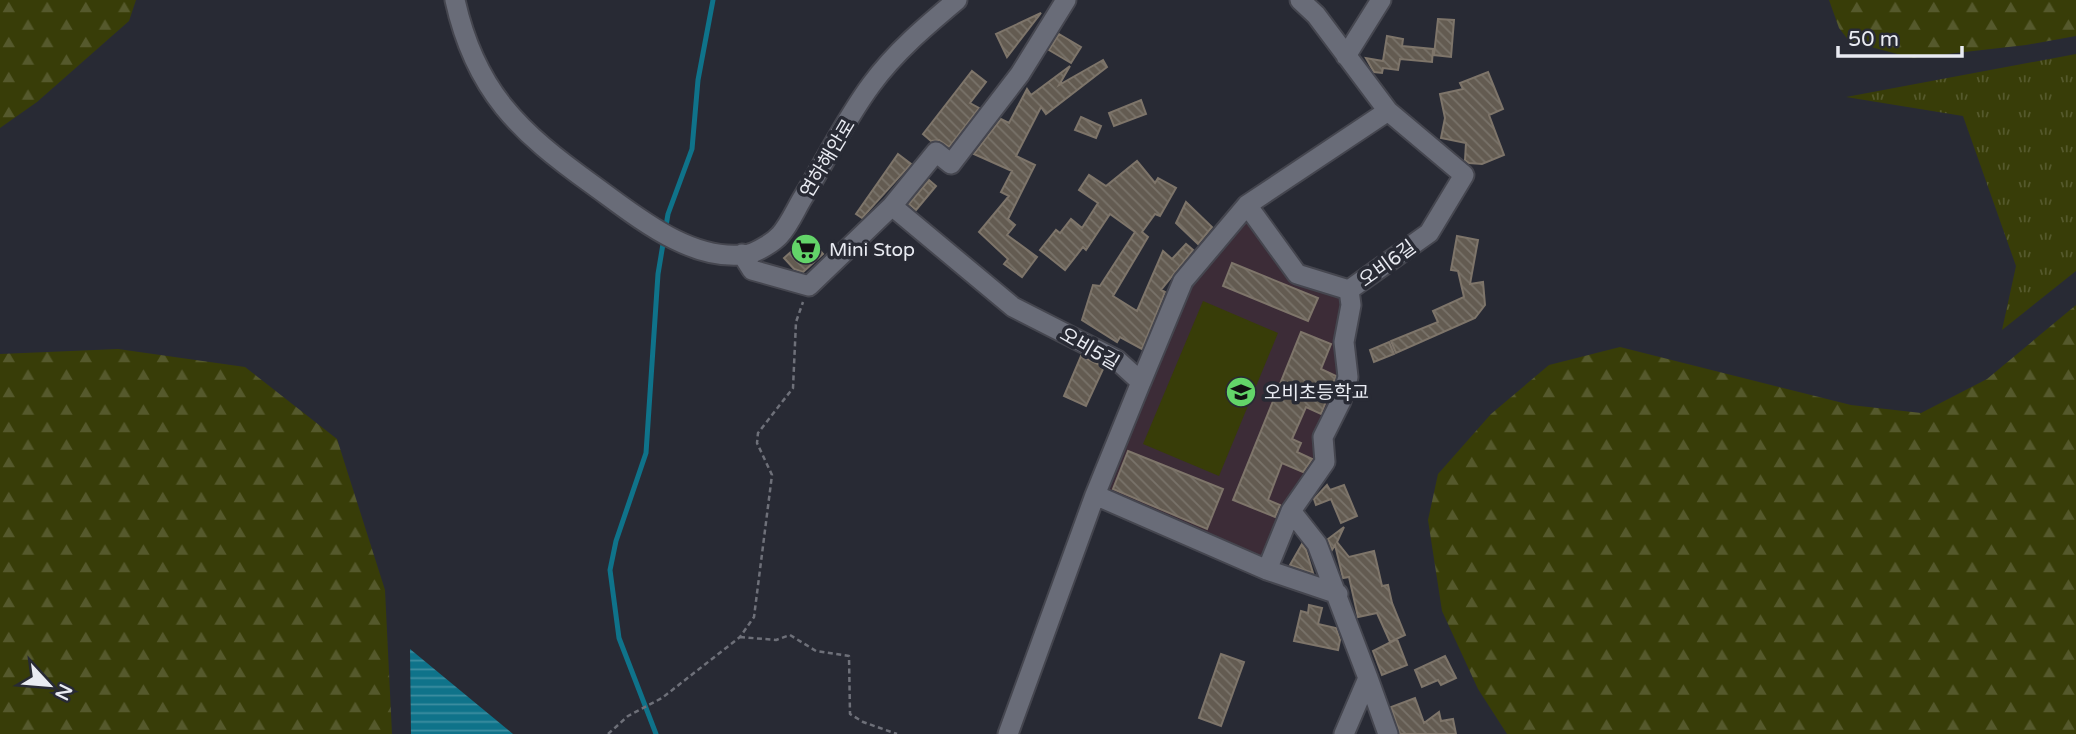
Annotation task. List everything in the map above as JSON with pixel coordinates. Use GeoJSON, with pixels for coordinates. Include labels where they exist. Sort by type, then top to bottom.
{"type":"FeatureCollection","features":[{"type":"Feature","properties":{"kind":"street","name":"연하해안로"},"geometry":{"type":"LineString","coordinates":[[454,0],[463,39],[500,104],[531,140],[672,237],[684,244],[724,255],[751,254],[779,237],[870,87],[895,56],[957,0]]}},
{"type":"Feature","properties":{"kind":"street"},"geometry":{"type":"LineString","coordinates":[[743,254],[752,270],[809,286],[892,205],[936,152],[951,164],[1020,74],[1066,0]]}},
{"type":"Feature","properties":{"kind":"street","name":"오비6길"},"geometry":{"type":"LineString","coordinates":[[1267,570],[1291,511],[1325,462],[1323,438],[1341,401],[1348,377],[1344,342],[1351,305],[1349,290],[1429,233],[1464,175],[1388,111],[1346,56],[1320,8],[1300,0]]}},
{"type":"Feature","properties":{"kind":"street"},"geometry":{"type":"LineString","coordinates":[[1346,56],[1381,0]]}},
{"type":"Feature","properties":{"kind":"street"},"geometry":{"type":"LineString","coordinates":[[1008,734],[1095,495],[1183,281],[1247,205],[1388,111]]}},
{"type":"Feature","properties":{"kind":"street","name":"오비5길"},"geometry":{"type":"LineString","coordinates":[[892,205],[1013,307],[1117,360],[1141,382]]}},
{"type":"Feature","properties":{"kind":"street"},"geometry":{"type":"LineString","coordinates":[[1247,205],[1297,274],[1349,290]]}},
{"type":"Feature","properties":{"kind":"street"},"geometry":{"type":"LineString","coordinates":[[1095,495],[1267,570],[1338,594]]}},
{"type":"Feature","properties":{"kind":"street"},"geometry":{"type":"LineString","coordinates":[[1291,511],[1317,544],[1338,594],[1388,734]]}},
{"type":"Feature","properties":{"kind":"street"},"geometry":{"type":"LineString","coordinates":[[1345,734],[1368,678]]}},
{"type":"Feature","properties":{"kind":"path"},"geometry":{"type":"LineString","coordinates":[[608,734],[628,716],[662,698],[740,636],[754,617],[772,475],[757,443],[758,433],[793,388],[796,322],[809,286]]}},
{"type":"Feature","properties":{"kind":"path"},"geometry":{"type":"LineString","coordinates":[[740,636],[776,640],[790,635],[816,651],[849,656],[850,714],[863,722],[897,734]]}},
{"type":"Feature","properties":{"kind":"shaded area","name":"오비초등학교"},"geometry":{"type":"Polygon","coordinates":[[[1247,205],[1297,274],[1349,290],[1351,305],[1325,462],[1267,570],[1095,495],[1183,281],[1247,205]]]}},
{"type":"Feature","properties":{"kind":"green space"},"geometry":{"type":"Polygon","coordinates":[[[0,0],[136,0],[129,21],[37,102],[0,128],[0,0]]]}},
{"type":"Feature","properties":{"kind":"green space"},"geometry":{"type":"Polygon","coordinates":[[[1829,0],[2076,0],[2076,36],[2026,45],[1912,58],[1849,41],[1839,28],[1829,0]]]}},
{"type":"Feature","properties":{"kind":"green space"},"geometry":{"type":"Polygon","coordinates":[[[2076,54],[2076,271],[2002,330],[2016,266],[1963,116],[1846,97],[2076,54]]]}},
{"type":"Feature","properties":{"kind":"green space"},"geometry":{"type":"Polygon","coordinates":[[[1203,301],[1278,333],[1219,476],[1143,444],[1203,301]]]}},
{"type":"Feature","properties":{"kind":"green space"},"geometry":{"type":"Polygon","coordinates":[[[2076,305],[2076,734],[1507,734],[1478,689],[1442,611],[1428,520],[1438,474],[1491,414],[1549,365],[1620,347],[1851,405],[1921,413],[1987,379],[2076,305]]]}},
{"type":"Feature","properties":{"kind":"green space"},"geometry":{"type":"Polygon","coordinates":[[[118,349],[245,367],[337,439],[385,590],[392,734],[0,734],[0,354],[118,349]]]}},
{"type":"Feature","properties":{"kind":"water"},"geometry":{"type":"Polygon","coordinates":[[[410,649],[513,734],[411,734],[410,649]]]}},
{"type":"Feature","properties":{"kind":"building"},"geometry":{"type":"Polygon","coordinates":[[[1041,13],[1007,57],[996,34],[1041,13]]]}},
{"type":"Feature","properties":{"kind":"building"},"geometry":{"type":"Polygon","coordinates":[[[1438,19],[1454,20],[1451,57],[1434,55],[1438,19]]]}},
{"type":"Feature","properties":{"kind":"building"},"geometry":{"type":"Polygon","coordinates":[[[1059,34],[1081,47],[1071,63],[1049,50],[1059,34]]]}},
{"type":"Feature","properties":{"kind":"building"},"geometry":{"type":"Polygon","coordinates":[[[1387,36],[1403,39],[1402,46],[1433,49],[1432,62],[1400,59],[1398,70],[1383,68],[1382,73],[1374,72],[1366,58],[1383,61],[1387,36]]]}},
{"type":"Feature","properties":{"kind":"building"},"geometry":{"type":"Polygon","coordinates":[[[1103,60],[1107,67],[1046,114],[1041,107],[1016,156],[1035,165],[1008,219],[1015,225],[1007,235],[1037,257],[1022,277],[1004,264],[1008,259],[979,232],[1009,196],[1001,192],[1012,171],[974,154],[1001,119],[1009,123],[1027,89],[1031,95],[1070,66],[1059,85],[1103,60]]]}},
{"type":"Feature","properties":{"kind":"building"},"geometry":{"type":"Polygon","coordinates":[[[972,71],[986,82],[970,103],[979,108],[949,147],[939,140],[931,141],[923,134],[972,71]]]}},
{"type":"Feature","properties":{"kind":"building"},"geometry":{"type":"Polygon","coordinates":[[[1488,72],[1503,109],[1489,115],[1504,155],[1482,164],[1469,163],[1465,160],[1466,143],[1441,138],[1445,118],[1440,94],[1463,89],[1460,83],[1488,72]]]}},
{"type":"Feature","properties":{"kind":"building"},"geometry":{"type":"Polygon","coordinates":[[[1141,100],[1146,114],[1114,126],[1109,113],[1141,100]]]}},
{"type":"Feature","properties":{"kind":"building"},"geometry":{"type":"Polygon","coordinates":[[[1081,117],[1101,126],[1096,138],[1075,130],[1081,117]]]}},
{"type":"Feature","properties":{"kind":"building"},"geometry":{"type":"Polygon","coordinates":[[[898,154],[911,164],[862,218],[856,214],[898,154]]]}},
{"type":"Feature","properties":{"kind":"building"},"geometry":{"type":"Polygon","coordinates":[[[1137,161],[1155,183],[1158,178],[1176,188],[1160,216],[1155,214],[1142,232],[1148,237],[1113,296],[1137,311],[1163,251],[1172,259],[1186,244],[1193,250],[1161,290],[1165,292],[1142,349],[1120,337],[1117,342],[1082,320],[1093,285],[1100,286],[1135,232],[1110,214],[1086,250],[1083,247],[1065,270],[1040,250],[1056,230],[1060,233],[1071,219],[1082,228],[1098,203],[1079,190],[1089,175],[1106,186],[1137,161]]]}},
{"type":"Feature","properties":{"kind":"building"},"geometry":{"type":"Polygon","coordinates":[[[929,180],[936,186],[916,210],[909,204],[929,180]]]}},
{"type":"Feature","properties":{"kind":"building"},"geometry":{"type":"Polygon","coordinates":[[[1186,202],[1212,227],[1198,244],[1176,223],[1186,202]]]}},
{"type":"Feature","properties":{"kind":"building"},"geometry":{"type":"Polygon","coordinates":[[[1457,236],[1478,240],[1470,284],[1483,282],[1485,305],[1475,318],[1396,353],[1391,341],[1438,322],[1433,311],[1464,297],[1458,271],[1451,270],[1457,236]]]}},
{"type":"Feature","properties":{"kind":"building"},"geometry":{"type":"Polygon","coordinates":[[[808,237],[823,254],[803,272],[794,269],[784,258],[808,237]]]}},
{"type":"Feature","properties":{"kind":"building"},"geometry":{"type":"Polygon","coordinates":[[[1232,263],[1318,298],[1308,321],[1223,286],[1232,263]]]}},
{"type":"Feature","properties":{"kind":"building"},"geometry":{"type":"Polygon","coordinates":[[[1301,332],[1331,344],[1321,369],[1336,376],[1321,414],[1306,407],[1292,439],[1301,443],[1297,452],[1312,459],[1303,472],[1282,463],[1268,500],[1280,505],[1275,517],[1233,500],[1301,332]]]}},
{"type":"Feature","properties":{"kind":"building"},"geometry":{"type":"Polygon","coordinates":[[[1389,342],[1394,354],[1374,362],[1370,350],[1389,342]]]}},
{"type":"Feature","properties":{"kind":"building"},"geometry":{"type":"Polygon","coordinates":[[[1081,356],[1104,367],[1086,406],[1064,396],[1081,356]]]}},
{"type":"Feature","properties":{"kind":"building"},"geometry":{"type":"Polygon","coordinates":[[[1128,451],[1223,489],[1207,529],[1113,489],[1128,451]]]}},
{"type":"Feature","properties":{"kind":"building"},"geometry":{"type":"Polygon","coordinates":[[[1327,485],[1330,490],[1344,485],[1357,516],[1341,523],[1331,499],[1316,505],[1314,499],[1327,485]]]}},
{"type":"Feature","properties":{"kind":"building"},"geometry":{"type":"Polygon","coordinates":[[[1344,527],[1337,542],[1349,557],[1374,551],[1382,586],[1388,585],[1405,635],[1390,642],[1377,613],[1358,617],[1349,577],[1343,578],[1335,545],[1332,550],[1328,539],[1344,527]]]}},
{"type":"Feature","properties":{"kind":"building"},"geometry":{"type":"Polygon","coordinates":[[[1302,544],[1306,550],[1313,573],[1290,565],[1302,544]]]}},
{"type":"Feature","properties":{"kind":"building"},"geometry":{"type":"Polygon","coordinates":[[[1309,605],[1322,608],[1318,624],[1336,628],[1340,640],[1338,650],[1294,641],[1301,611],[1308,613],[1309,605]]]}},
{"type":"Feature","properties":{"kind":"building"},"geometry":{"type":"Polygon","coordinates":[[[1397,639],[1407,665],[1382,675],[1373,651],[1397,639]]]}},
{"type":"Feature","properties":{"kind":"building"},"geometry":{"type":"Polygon","coordinates":[[[1221,654],[1244,662],[1221,726],[1199,718],[1221,654]]]}},
{"type":"Feature","properties":{"kind":"building"},"geometry":{"type":"Polygon","coordinates":[[[1445,656],[1456,678],[1441,685],[1438,680],[1422,687],[1415,670],[1445,656]]]}},
{"type":"Feature","properties":{"kind":"building"},"geometry":{"type":"Polygon","coordinates":[[[1415,698],[1424,723],[1439,712],[1441,721],[1453,719],[1456,734],[1400,734],[1391,707],[1415,698]]]}},
{"type":"Feature","properties":{"kind":"waterway"},"geometry":{"type":"LineString","coordinates":[[656,734],[619,638],[610,570],[616,541],[646,453],[658,274],[668,214],[692,149],[698,80],[713,0]]}},
{"type":"Feature","properties":{"kind":"place","name":"Mini Stop"},"geometry":{"type":"Point","coordinates":[806,249]}},
{"type":"Feature","properties":{"kind":"place","name":"오비초등학교"},"geometry":{"type":"Point","coordinates":[1241,392]}}]}
